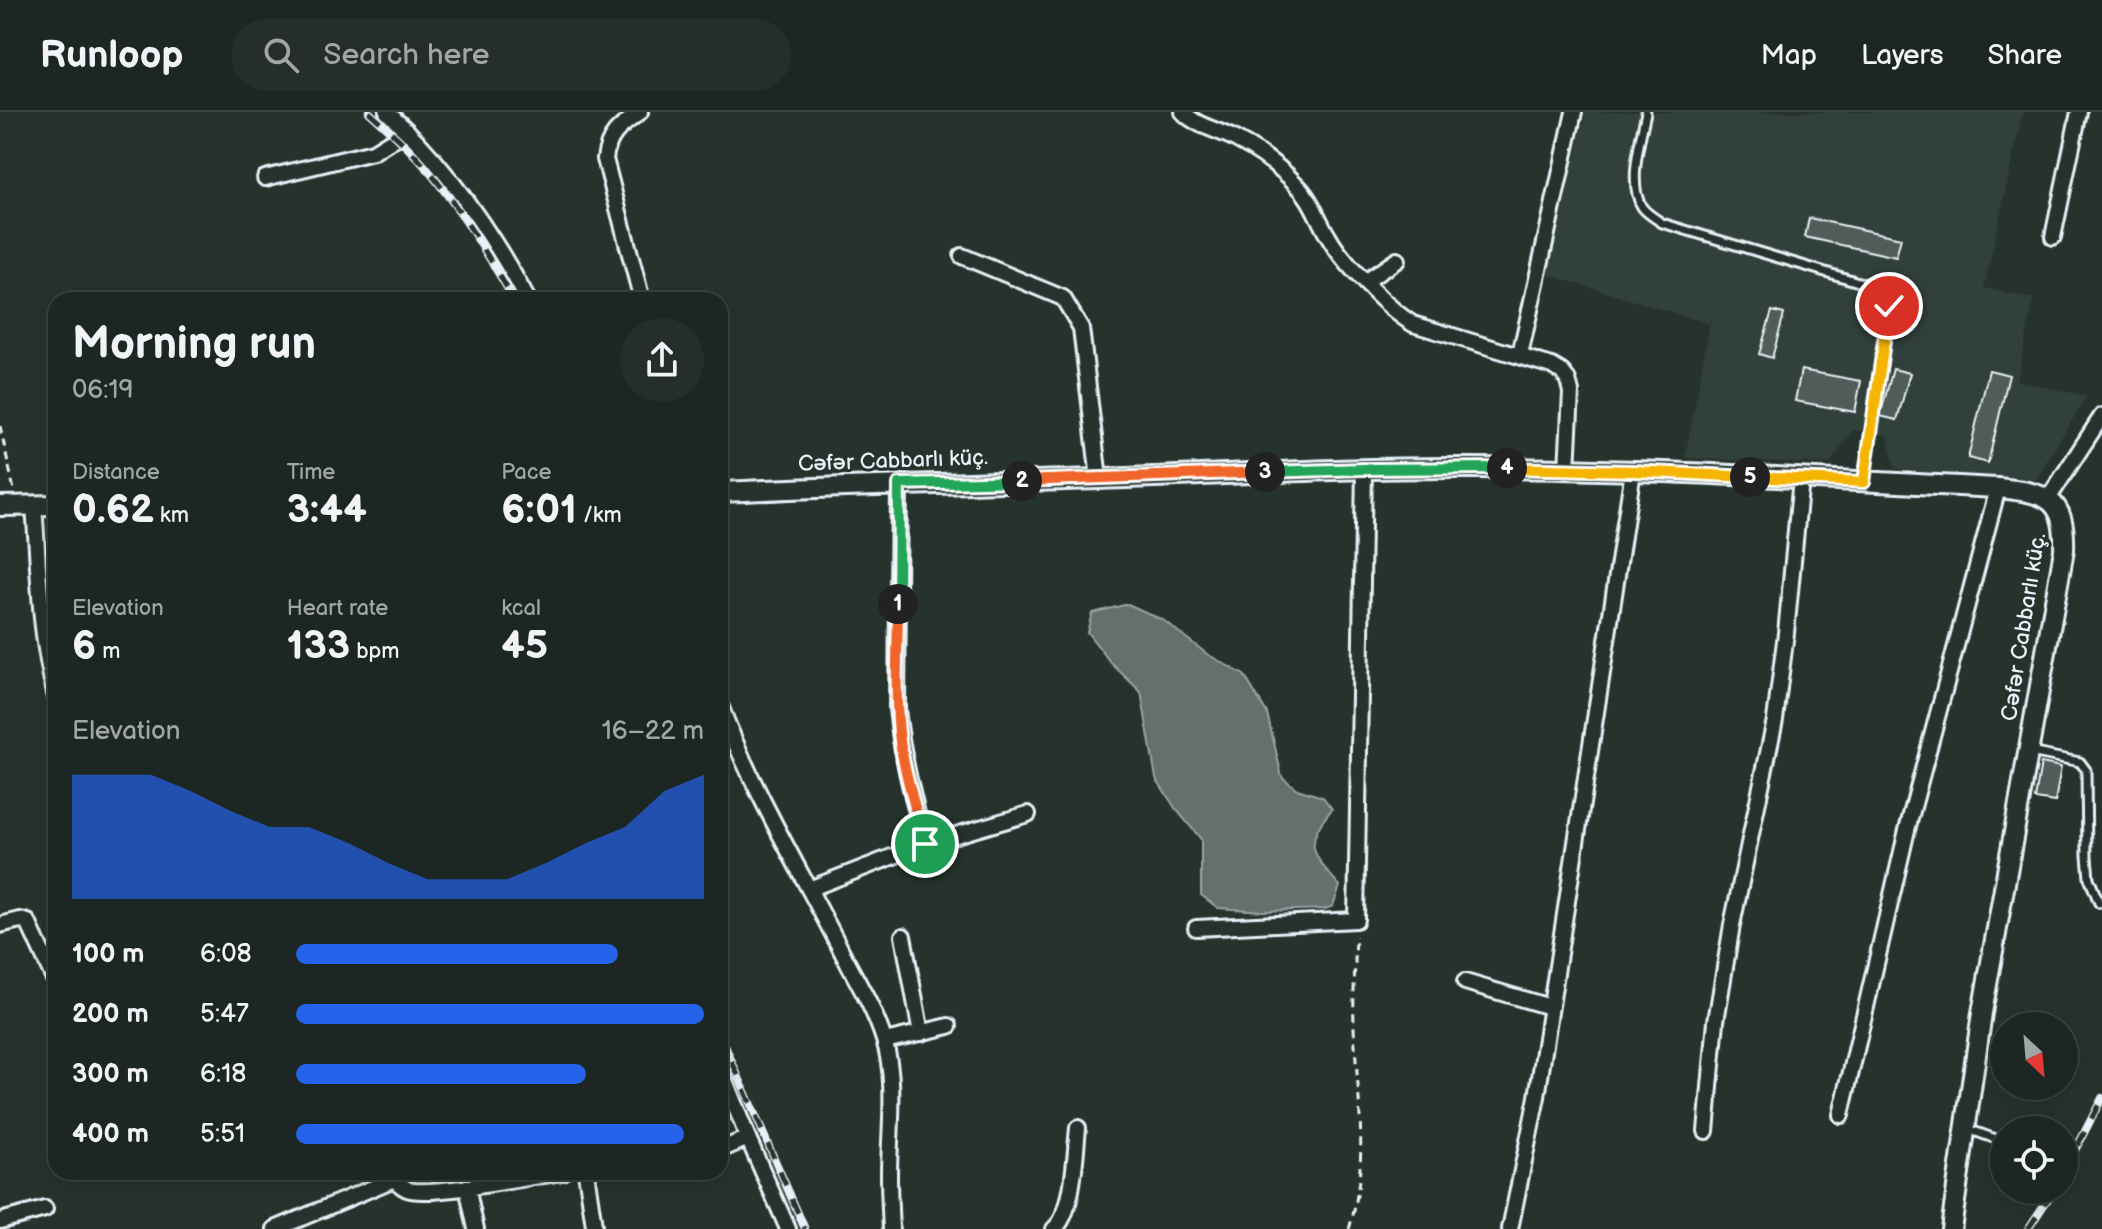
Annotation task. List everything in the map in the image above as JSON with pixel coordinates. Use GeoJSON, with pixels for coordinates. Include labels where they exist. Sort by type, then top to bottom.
{"type":"FeatureCollection","features":[{"type":"Feature","properties":{"kind":"street"},"geometry":{"type":"LineString","coordinates":[[387,112],[453,183],[524,292]]}},
{"type":"Feature","properties":{"kind":"street"},"geometry":{"type":"LineString","coordinates":[[640,112],[620,127],[607,145],[605,159],[640,292]]}},
{"type":"Feature","properties":{"kind":"street"},"geometry":{"type":"LineString","coordinates":[[1183,112],[1193,121],[1238,140],[1295,183],[1311,201],[1328,237],[1343,258],[1399,315],[1413,324],[1520,355],[1562,372],[1571,392],[1567,469]]}},
{"type":"Feature","properties":{"kind":"street"},"geometry":{"type":"LineString","coordinates":[[1520,355],[1574,112]]}},
{"type":"Feature","properties":{"kind":"street"},"geometry":{"type":"LineString","coordinates":[[2053,237],[2079,112]]}},
{"type":"Feature","properties":{"kind":"street"},"geometry":{"type":"LineString","coordinates":[[265,178],[373,152],[407,131]]}},
{"type":"Feature","properties":{"kind":"street"},"geometry":{"type":"LineString","coordinates":[[962,256],[1063,298],[1081,328],[1099,479]]}},
{"type":"Feature","properties":{"kind":"street"},"geometry":{"type":"LineString","coordinates":[[1366,281],[1397,260]]}},
{"type":"Feature","properties":{"kind":"street"},"geometry":{"type":"LineString","coordinates":[[2048,499],[2102,416]]}},
{"type":"Feature","properties":{"kind":"street"},"geometry":{"type":"LineString","coordinates":[[1196,928],[1356,920],[1364,469]]}},
{"type":"Feature","properties":{"kind":"street","name":"Cəfər Cabbarlı küç."},"geometry":{"type":"LineString","coordinates":[[728,492],[1364,469],[1567,469],[1998,488],[2027,491],[2048,499],[2059,508],[2063,520],[2064,550],[1982,1013],[1951,1229]]}},
{"type":"Feature","properties":{"kind":"street"},"geometry":{"type":"LineString","coordinates":[[1510,1229],[1530,1137],[1633,471]]}},
{"type":"Feature","properties":{"kind":"street"},"geometry":{"type":"LineString","coordinates":[[1706,1131],[1718,1008],[1749,837],[1775,720],[1801,479]]}},
{"type":"Feature","properties":{"kind":"street"},"geometry":{"type":"LineString","coordinates":[[899,484],[897,709],[905,765],[925,844]]}},
{"type":"Feature","properties":{"kind":"street"},"geometry":{"type":"LineString","coordinates":[[1841,1115],[1907,830],[1998,488]]}},
{"type":"Feature","properties":{"kind":"street"},"geometry":{"type":"LineString","coordinates":[[48,505],[17,506],[48,669]]}},
{"type":"Feature","properties":{"kind":"street"},"geometry":{"type":"LineString","coordinates":[[728,726],[759,797],[885,1041],[891,1104],[891,1229]]}},
{"type":"Feature","properties":{"kind":"street"},"geometry":{"type":"LineString","coordinates":[[809,889],[925,844],[1028,814]]}},
{"type":"Feature","properties":{"kind":"street"},"geometry":{"type":"LineString","coordinates":[[0,925],[20,920],[28,922],[48,966]]}},
{"type":"Feature","properties":{"kind":"street"},"geometry":{"type":"LineString","coordinates":[[903,936],[921,1033]]}},
{"type":"Feature","properties":{"kind":"street"},"geometry":{"type":"LineString","coordinates":[[1465,982],[1550,1007]]}},
{"type":"Feature","properties":{"kind":"street"},"geometry":{"type":"LineString","coordinates":[[885,1041],[949,1026]]}},
{"type":"Feature","properties":{"kind":"street"},"geometry":{"type":"LineString","coordinates":[[728,1088],[788,1229]]}},
{"type":"Feature","properties":{"kind":"street"},"geometry":{"type":"LineString","coordinates":[[1054,1229],[1068,1209],[1078,1128]]}},
{"type":"Feature","properties":{"kind":"street"},"geometry":{"type":"LineString","coordinates":[[728,1147],[748,1138]]}},
{"type":"Feature","properties":{"kind":"street"},"geometry":{"type":"LineString","coordinates":[[275,1229],[383,1180]]}},
{"type":"Feature","properties":{"kind":"street"},"geometry":{"type":"LineString","coordinates":[[397,1180],[416,1192],[511,1180]]}},
{"type":"Feature","properties":{"kind":"street"},"geometry":{"type":"LineString","coordinates":[[587,1180],[594,1226]]}},
{"type":"Feature","properties":{"kind":"street"},"geometry":{"type":"LineString","coordinates":[[467,1187],[476,1229]]}},
{"type":"Feature","properties":{"kind":"street"},"geometry":{"type":"LineString","coordinates":[[0,1221],[45,1209]]}},
{"type":"Feature","properties":{"kind":"lane"},"geometry":{"type":"LineString","coordinates":[[1646,112],[1635,175],[1637,197],[1644,210],[1662,223],[1872,286],[1884,293],[1889,306],[1864,482]]}},
{"type":"Feature","properties":{"kind":"lane"},"geometry":{"type":"LineString","coordinates":[[2028,752],[2080,762],[2086,770],[2089,878],[2099,903]]}},
{"type":"Feature","properties":{"kind":"lane"},"geometry":{"type":"LineString","coordinates":[[1965,1129],[1990,1137]]}},
{"type":"Feature","properties":{"kind":"path"},"geometry":{"type":"LineString","coordinates":[[0,426],[17,506]]}},
{"type":"Feature","properties":{"kind":"path"},"geometry":{"type":"LineString","coordinates":[[1349,1229],[1356,1207],[1362,1126],[1354,1029],[1356,920]]}},
{"type":"Feature","properties":{"kind":"shaded area"},"geometry":{"type":"Polygon","coordinates":[[[1586,112],[2023,112],[1984,288],[2034,299],[2017,381],[2087,396],[2034,482],[1895,469],[1887,435],[1854,430],[1829,464],[1685,458],[1710,324],[1546,274],[1586,112]]]}},
{"type":"Feature","properties":{"kind":"shaded area"},"geometry":{"type":"Polygon","coordinates":[[[1128,604],[1163,620],[1207,654],[1244,675],[1267,713],[1282,777],[1297,789],[1323,797],[1332,809],[1317,832],[1314,849],[1323,866],[1340,886],[1333,906],[1325,909],[1263,911],[1218,908],[1201,895],[1201,839],[1175,808],[1156,778],[1141,692],[1111,663],[1087,632],[1092,613],[1128,604]]]}},
{"type":"Feature","properties":{"kind":"building"},"geometry":{"type":"Polygon","coordinates":[[[1809,218],[1901,238],[1896,257],[1805,237],[1809,218]]]}},
{"type":"Feature","properties":{"kind":"building"},"geometry":{"type":"Polygon","coordinates":[[[1772,311],[1784,314],[1772,358],[1759,354],[1772,311]]]}},
{"type":"Feature","properties":{"kind":"building"},"geometry":{"type":"Polygon","coordinates":[[[1893,369],[1910,373],[1897,420],[1880,416],[1893,369]]]}},
{"type":"Feature","properties":{"kind":"building"},"geometry":{"type":"Polygon","coordinates":[[[1801,370],[1861,381],[1855,412],[1795,401],[1801,370]]]}},
{"type":"Feature","properties":{"kind":"building"},"geometry":{"type":"Polygon","coordinates":[[[1989,370],[2009,375],[1988,463],[1968,458],[1989,370]]]}},
{"type":"Feature","properties":{"kind":"building"},"geometry":{"type":"Polygon","coordinates":[[[2041,763],[2061,767],[2055,802],[2035,799],[2041,763]]]}},
{"type":"Feature","properties":{"kind":"railway"},"geometry":{"type":"LineString","coordinates":[[369,112],[414,154],[439,185],[474,233],[509,292]]}},
{"type":"Feature","properties":{"kind":"railway"},"geometry":{"type":"LineString","coordinates":[[728,1052],[805,1229]]}},
{"type":"Feature","properties":{"kind":"railway"},"geometry":{"type":"LineString","coordinates":[[2078,1145],[2102,1098]]}},
{"type":"Feature","properties":{"kind":"railway"},"geometry":{"type":"LineString","coordinates":[[2028,1229],[2045,1204]]}},
{"type":"Feature","properties":{"kind":"route"},"geometry":{"type":"LineString","coordinates":[[925,844],[907,777],[897,709],[899,484],[1472,468],[1633,471],[1864,482],[1889,306]]}}]}
